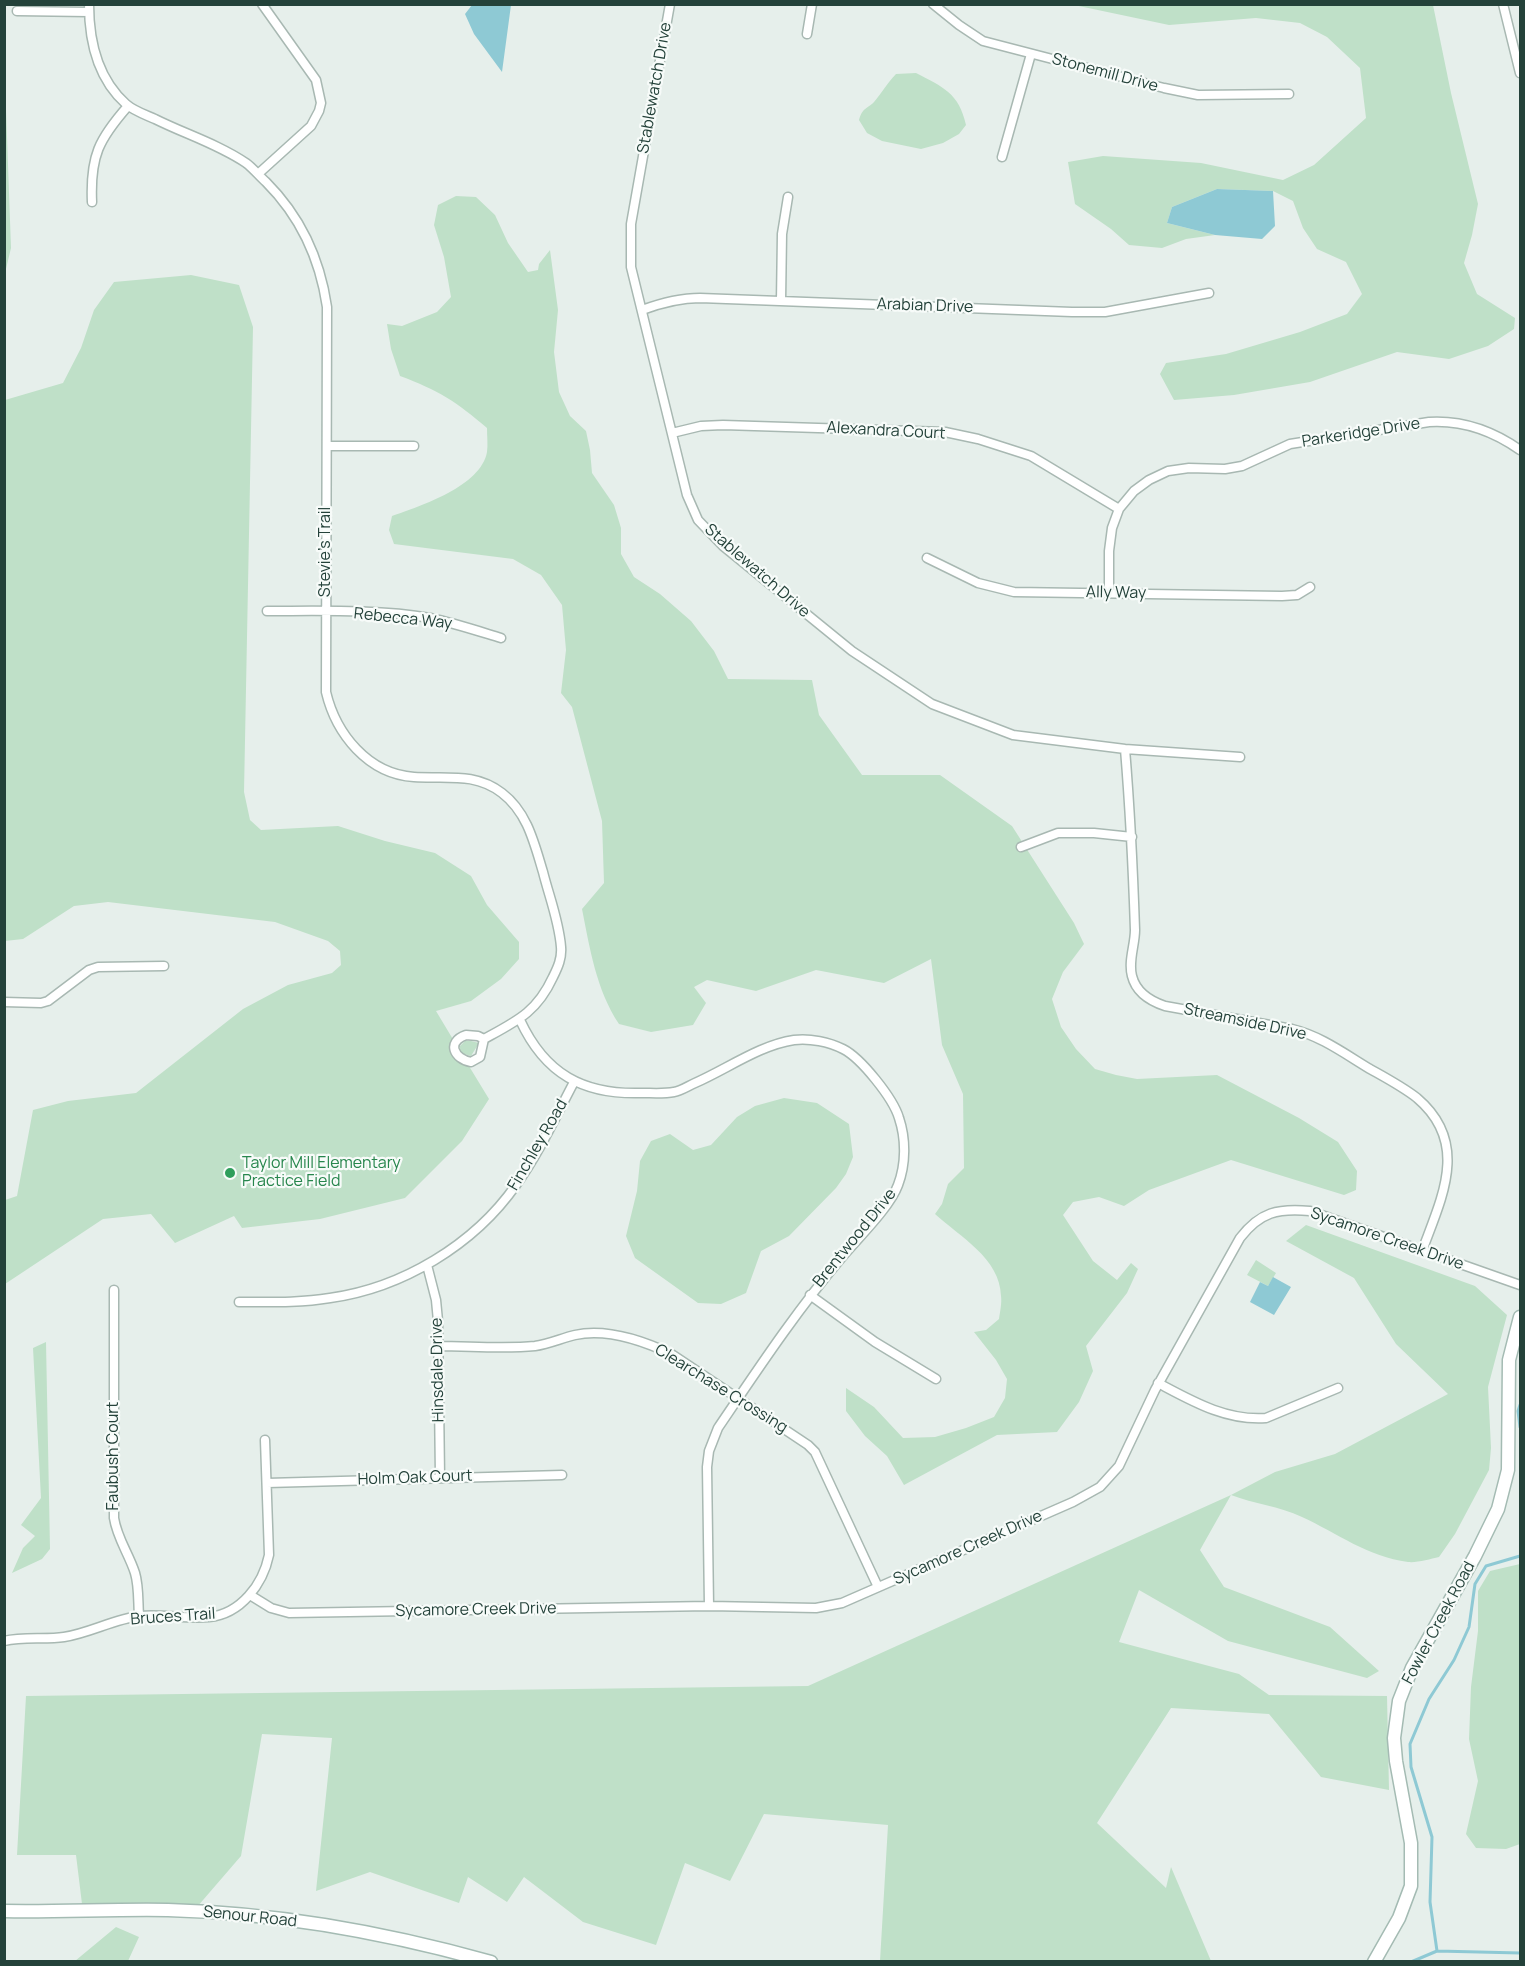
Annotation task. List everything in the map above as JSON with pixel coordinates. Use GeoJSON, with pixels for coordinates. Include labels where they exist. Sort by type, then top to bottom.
{"type":"FeatureCollection","features":[{"type":"Feature","properties":{"kind":"main road","name":"Fowler Creek Road"},"geometry":{"type":"LineString","coordinates":[[1374,1962],[1407,1901],[1412,1876],[1412,1843],[1396,1761],[1394,1738],[1397,1710],[1412,1668],[1498,1509],[1508,1470],[1509,1360],[1521,1317]]}},
{"type":"Feature","properties":{"kind":"main road","name":"Senour Road"},"geometry":{"type":"LineString","coordinates":[[4,1911],[168,1910],[254,1916],[348,1928],[443,1948],[491,1962]]}},
{"type":"Feature","properties":{"kind":"street"},"geometry":{"type":"LineString","coordinates":[[258,174],[311,126],[321,103],[316,80],[262,4]]}},
{"type":"Feature","properties":{"kind":"street","name":"Stablewatch Drive"},"geometry":{"type":"LineString","coordinates":[[670,4],[631,224],[631,267],[687,495],[698,520],[723,546],[852,651],[932,704],[1013,735],[1125,749],[1240,757]]}},
{"type":"Feature","properties":{"kind":"street"},"geometry":{"type":"LineString","coordinates":[[807,34],[812,4]]}},
{"type":"Feature","properties":{"kind":"street","name":"Stonemill Drive"},"geometry":{"type":"LineString","coordinates":[[933,4],[983,41],[1164,88],[1198,95],[1289,94]]}},
{"type":"Feature","properties":{"kind":"street"},"geometry":{"type":"LineString","coordinates":[[1503,4],[1520,67]]}},
{"type":"Feature","properties":{"kind":"street"},"geometry":{"type":"LineString","coordinates":[[17,11],[89,8]]}},
{"type":"Feature","properties":{"kind":"street","name":"Stevie’s Trail"},"geometry":{"type":"LineString","coordinates":[[89,8],[93,48],[98,65],[106,80],[128,106],[219,148],[247,164],[276,192],[304,233],[315,256],[327,307],[326,692],[335,721],[354,748],[375,764],[413,777],[461,777],[481,781],[508,798],[522,815],[532,835],[558,927],[561,948],[558,967],[544,995],[520,1020],[484,1039]]}},
{"type":"Feature","properties":{"kind":"street"},"geometry":{"type":"LineString","coordinates":[[1002,157],[1030,54]]}},
{"type":"Feature","properties":{"kind":"street"},"geometry":{"type":"LineString","coordinates":[[92,202],[91,187],[97,148],[106,130],[128,106]]}},
{"type":"Feature","properties":{"kind":"street"},"geometry":{"type":"LineString","coordinates":[[781,301],[782,234],[788,197]]}},
{"type":"Feature","properties":{"kind":"street","name":"Arabian Drive"},"geometry":{"type":"LineString","coordinates":[[642,310],[686,298],[1106,312],[1209,293]]}},
{"type":"Feature","properties":{"kind":"street","name":"Parkeridge Drive"},"geometry":{"type":"LineString","coordinates":[[1109,592],[1108,551],[1112,528],[1119,509],[1134,491],[1149,480],[1168,471],[1189,468],[1225,469],[1242,466],[1290,444],[1429,422],[1451,422],[1484,430],[1521,450]]}},
{"type":"Feature","properties":{"kind":"street","name":"Alexandra Court"},"geometry":{"type":"LineString","coordinates":[[672,433],[701,426],[723,425],[945,432],[978,439],[1031,456],[1119,509]]}},
{"type":"Feature","properties":{"kind":"street"},"geometry":{"type":"LineString","coordinates":[[327,446],[414,446]]}},
{"type":"Feature","properties":{"kind":"street","name":"Ally Way"},"geometry":{"type":"LineString","coordinates":[[927,558],[958,576],[1014,592],[1282,596],[1297,595],[1310,587]]}},
{"type":"Feature","properties":{"kind":"street","name":"Rebecca Way"},"geometry":{"type":"LineString","coordinates":[[267,611],[326,611],[428,618],[501,638]]}},
{"type":"Feature","properties":{"kind":"street","name":"Streamside Drive"},"geometry":{"type":"LineString","coordinates":[[1125,749],[1132,837],[1135,935],[1131,969],[1135,985],[1154,1002],[1165,1006],[1292,1029],[1313,1036],[1409,1092],[1426,1106],[1445,1138],[1449,1165],[1444,1191],[1422,1251]]}},
{"type":"Feature","properties":{"kind":"street"},"geometry":{"type":"LineString","coordinates":[[1021,847],[1058,833],[1094,833],[1132,837]]}},
{"type":"Feature","properties":{"kind":"street"},"geometry":{"type":"LineString","coordinates":[[4,1002],[41,1003],[48,1001],[89,970],[98,967],[164,966]]}},
{"type":"Feature","properties":{"kind":"street","name":"Brentwood Drive"},"geometry":{"type":"LineString","coordinates":[[520,1020],[529,1040],[552,1066],[574,1082],[613,1093],[674,1092],[764,1050],[795,1040],[822,1041],[845,1050],[863,1066],[886,1093],[899,1116],[904,1155],[898,1185],[882,1209],[810,1295],[718,1428],[709,1451],[707,1467],[709,1606]]}},
{"type":"Feature","properties":{"kind":"street","name":"Finchley Road"},"geometry":{"type":"LineString","coordinates":[[239,1302],[332,1298],[368,1290],[427,1265],[477,1228],[515,1187],[529,1166],[574,1082]]}},
{"type":"Feature","properties":{"kind":"street","name":"Sycamore Creek Drive"},"geometry":{"type":"LineString","coordinates":[[250,1595],[271,1608],[289,1613],[709,1606],[816,1608],[842,1603],[1072,1502],[1100,1487],[1119,1466],[1158,1383],[1240,1238],[1258,1219],[1287,1209],[1310,1211],[1521,1285]]}},
{"type":"Feature","properties":{"kind":"street","name":"Hinsdale Drive"},"geometry":{"type":"LineString","coordinates":[[427,1265],[436,1300],[440,1477]]}},
{"type":"Feature","properties":{"kind":"street","name":"Faubush Court"},"geometry":{"type":"LineString","coordinates":[[114,1290],[114,1518],[119,1538],[131,1562],[137,1582],[139,1616]]}},
{"type":"Feature","properties":{"kind":"street"},"geometry":{"type":"LineString","coordinates":[[810,1295],[875,1342],[936,1379]]}},
{"type":"Feature","properties":{"kind":"street","name":"Clearchase Crossing"},"geometry":{"type":"LineString","coordinates":[[438,1346],[535,1346],[577,1335],[614,1335],[650,1344],[673,1355],[808,1445],[815,1452],[878,1587]]}},
{"type":"Feature","properties":{"kind":"street"},"geometry":{"type":"LineString","coordinates":[[1158,1383],[1200,1405],[1240,1418],[1255,1419],[1266,1418],[1338,1388]]}},
{"type":"Feature","properties":{"kind":"street","name":"Bruces Trail"},"geometry":{"type":"LineString","coordinates":[[4,1641],[65,1637],[139,1616],[211,1617],[234,1608],[250,1595],[263,1573],[269,1555],[265,1440]]}},
{"type":"Feature","properties":{"kind":"street","name":"Holm Oak Court"},"geometry":{"type":"LineString","coordinates":[[267,1483],[562,1475]]}},
{"type":"Feature","properties":{"kind":"green space"},"geometry":{"type":"Polygon","coordinates":[[[1074,5],[1433,5],[1451,93],[1478,204],[1464,263],[1477,294],[1515,318],[1514,329],[1488,346],[1449,359],[1397,352],[1310,382],[1234,395],[1174,400],[1160,374],[1166,363],[1226,354],[1300,332],[1347,314],[1362,294],[1346,262],[1317,249],[1303,228],[1293,201],[1273,191],[1217,189],[1172,207],[1167,223],[1215,235],[1186,239],[1162,248],[1129,245],[1111,229],[1075,204],[1068,162],[1103,156],[1201,163],[1283,180],[1314,165],[1366,118],[1360,68],[1327,37],[1300,23],[1256,18],[1169,25],[1074,5]]]}},
{"type":"Feature","properties":{"kind":"green space"},"geometry":{"type":"Polygon","coordinates":[[[916,73],[942,87],[959,105],[966,125],[959,134],[943,143],[921,149],[882,141],[867,133],[859,120],[863,111],[874,102],[896,74],[916,73]]]}},
{"type":"Feature","properties":{"kind":"green space"},"geometry":{"type":"Polygon","coordinates":[[[5,108],[11,248],[5,273],[5,108]]]}},
{"type":"Feature","properties":{"kind":"green space"},"geometry":{"type":"Polygon","coordinates":[[[456,196],[476,197],[495,215],[508,243],[528,272],[538,270],[539,264],[550,250],[558,310],[554,352],[559,392],[570,416],[586,431],[592,473],[614,505],[621,528],[621,554],[634,577],[660,594],[691,621],[714,651],[728,679],[812,680],[819,715],[862,775],[940,775],[1012,826],[1074,923],[1084,944],[1063,972],[1052,999],[1061,1027],[1076,1049],[1095,1069],[1137,1079],[1217,1075],[1299,1118],[1338,1142],[1357,1171],[1356,1190],[1344,1195],[1231,1160],[1149,1190],[1124,1206],[1099,1197],[1073,1202],[1063,1215],[1093,1261],[1117,1280],[1131,1263],[1138,1269],[1127,1293],[1086,1346],[1093,1371],[1079,1402],[1057,1432],[997,1435],[904,1485],[887,1456],[865,1436],[846,1411],[846,1388],[874,1407],[903,1438],[935,1437],[994,1417],[1005,1398],[1007,1379],[996,1360],[974,1332],[986,1330],[999,1319],[1001,1302],[999,1283],[994,1270],[977,1249],[935,1214],[942,1204],[948,1184],[964,1168],[963,1094],[942,1045],[931,959],[884,983],[816,970],[756,991],[707,980],[694,987],[706,1003],[693,1025],[651,1032],[619,1024],[611,1011],[599,983],[582,909],[604,883],[602,821],[572,707],[561,693],[566,650],[562,605],[541,575],[513,559],[394,544],[389,530],[392,516],[418,507],[462,485],[474,475],[487,452],[487,428],[446,398],[400,376],[391,349],[387,324],[402,326],[437,312],[451,297],[444,257],[434,225],[438,205],[456,196]]]}},
{"type":"Feature","properties":{"kind":"green space"},"geometry":{"type":"Polygon","coordinates":[[[191,275],[239,285],[253,327],[244,792],[250,820],[261,830],[338,826],[385,841],[435,853],[471,876],[487,905],[519,942],[519,959],[501,979],[471,1001],[436,1011],[460,1051],[460,1046],[465,1041],[479,1043],[471,1056],[461,1053],[489,1099],[462,1141],[405,1198],[320,1219],[242,1228],[234,1216],[175,1243],[151,1214],[103,1219],[5,1284],[5,1200],[17,1196],[33,1110],[68,1101],[136,1093],[243,1009],[288,985],[332,973],[341,965],[340,951],[328,941],[275,922],[108,902],[74,906],[23,939],[5,941],[5,400],[63,383],[81,348],[94,310],[114,282],[191,275]]]}},
{"type":"Feature","properties":{"kind":"green space"},"geometry":{"type":"Polygon","coordinates":[[[784,1098],[817,1103],[849,1124],[853,1157],[846,1174],[836,1188],[789,1236],[761,1251],[746,1293],[721,1304],[698,1303],[635,1258],[626,1236],[637,1191],[640,1161],[651,1141],[670,1134],[693,1150],[711,1145],[737,1117],[755,1106],[784,1098]]]}},
{"type":"Feature","properties":{"kind":"green space"},"geometry":{"type":"Polygon","coordinates":[[[1306,1225],[1475,1286],[1507,1315],[1488,1387],[1491,1448],[1489,1470],[1455,1534],[1439,1557],[1412,1562],[1379,1555],[1293,1513],[1231,1495],[1275,1472],[1335,1454],[1448,1394],[1396,1344],[1354,1278],[1286,1241],[1306,1225]]]}},
{"type":"Feature","properties":{"kind":"green space"},"geometry":{"type":"Polygon","coordinates":[[[1256,1260],[1276,1273],[1268,1286],[1247,1275],[1256,1260]]]}},
{"type":"Feature","properties":{"kind":"green space"},"geometry":{"type":"Polygon","coordinates":[[[46,1342],[50,1549],[42,1559],[12,1573],[23,1548],[35,1536],[21,1525],[41,1498],[33,1348],[46,1342]]]}},
{"type":"Feature","properties":{"kind":"green space"},"geometry":{"type":"Polygon","coordinates":[[[1231,1495],[1200,1550],[1224,1587],[1330,1627],[1379,1671],[1367,1678],[1228,1641],[1139,1590],[1119,1642],[1239,1674],[1269,1695],[1387,1696],[1389,1790],[1321,1777],[1269,1714],[1171,1708],[1097,1823],[1166,1888],[1171,1867],[1211,1961],[880,1961],[888,1825],[764,1814],[730,1881],[685,1863],[656,1945],[583,1922],[524,1877],[507,1902],[468,1877],[459,1903],[370,1872],[316,1891],[332,1738],[262,1734],[241,1856],[197,1907],[82,1904],[76,1855],[17,1855],[26,1696],[808,1686],[1231,1495]]]}},
{"type":"Feature","properties":{"kind":"green space"},"geometry":{"type":"Polygon","coordinates":[[[1520,1564],[1520,1844],[1506,1849],[1476,1848],[1466,1834],[1478,1781],[1469,1739],[1471,1687],[1478,1631],[1478,1591],[1490,1571],[1520,1564]]]}},
{"type":"Feature","properties":{"kind":"green space"},"geometry":{"type":"Polygon","coordinates":[[[116,1927],[139,1937],[128,1961],[75,1961],[116,1927]]]}},
{"type":"Feature","properties":{"kind":"water"},"geometry":{"type":"Polygon","coordinates":[[[472,5],[511,5],[502,72],[474,34],[465,14],[472,5]]]}},
{"type":"Feature","properties":{"kind":"water"},"geometry":{"type":"Polygon","coordinates":[[[1217,189],[1273,191],[1275,226],[1262,239],[1215,235],[1167,223],[1172,207],[1217,189]]]}},
{"type":"Feature","properties":{"kind":"water"},"geometry":{"type":"Polygon","coordinates":[[[1273,1277],[1291,1287],[1274,1315],[1250,1302],[1260,1282],[1268,1286],[1273,1277]]]}},
{"type":"Feature","properties":{"kind":"waterway"},"geometry":{"type":"LineString","coordinates":[[1520,1405],[1518,1411],[1520,1427]]}},
{"type":"Feature","properties":{"kind":"waterway"},"geometry":{"type":"LineString","coordinates":[[1437,1951],[1430,1902],[1432,1837],[1411,1767],[1410,1744],[1429,1699],[1454,1660],[1469,1627],[1475,1584],[1486,1566],[1520,1556]]}},
{"type":"Feature","properties":{"kind":"waterway"},"geometry":{"type":"LineString","coordinates":[[1411,1962],[1437,1951],[1520,1953]]}},
{"type":"Feature","properties":{"kind":"place","name":"Taylor Mill Elementary Practice Field"},"geometry":{"type":"Point","coordinates":[230,1173]}}]}
